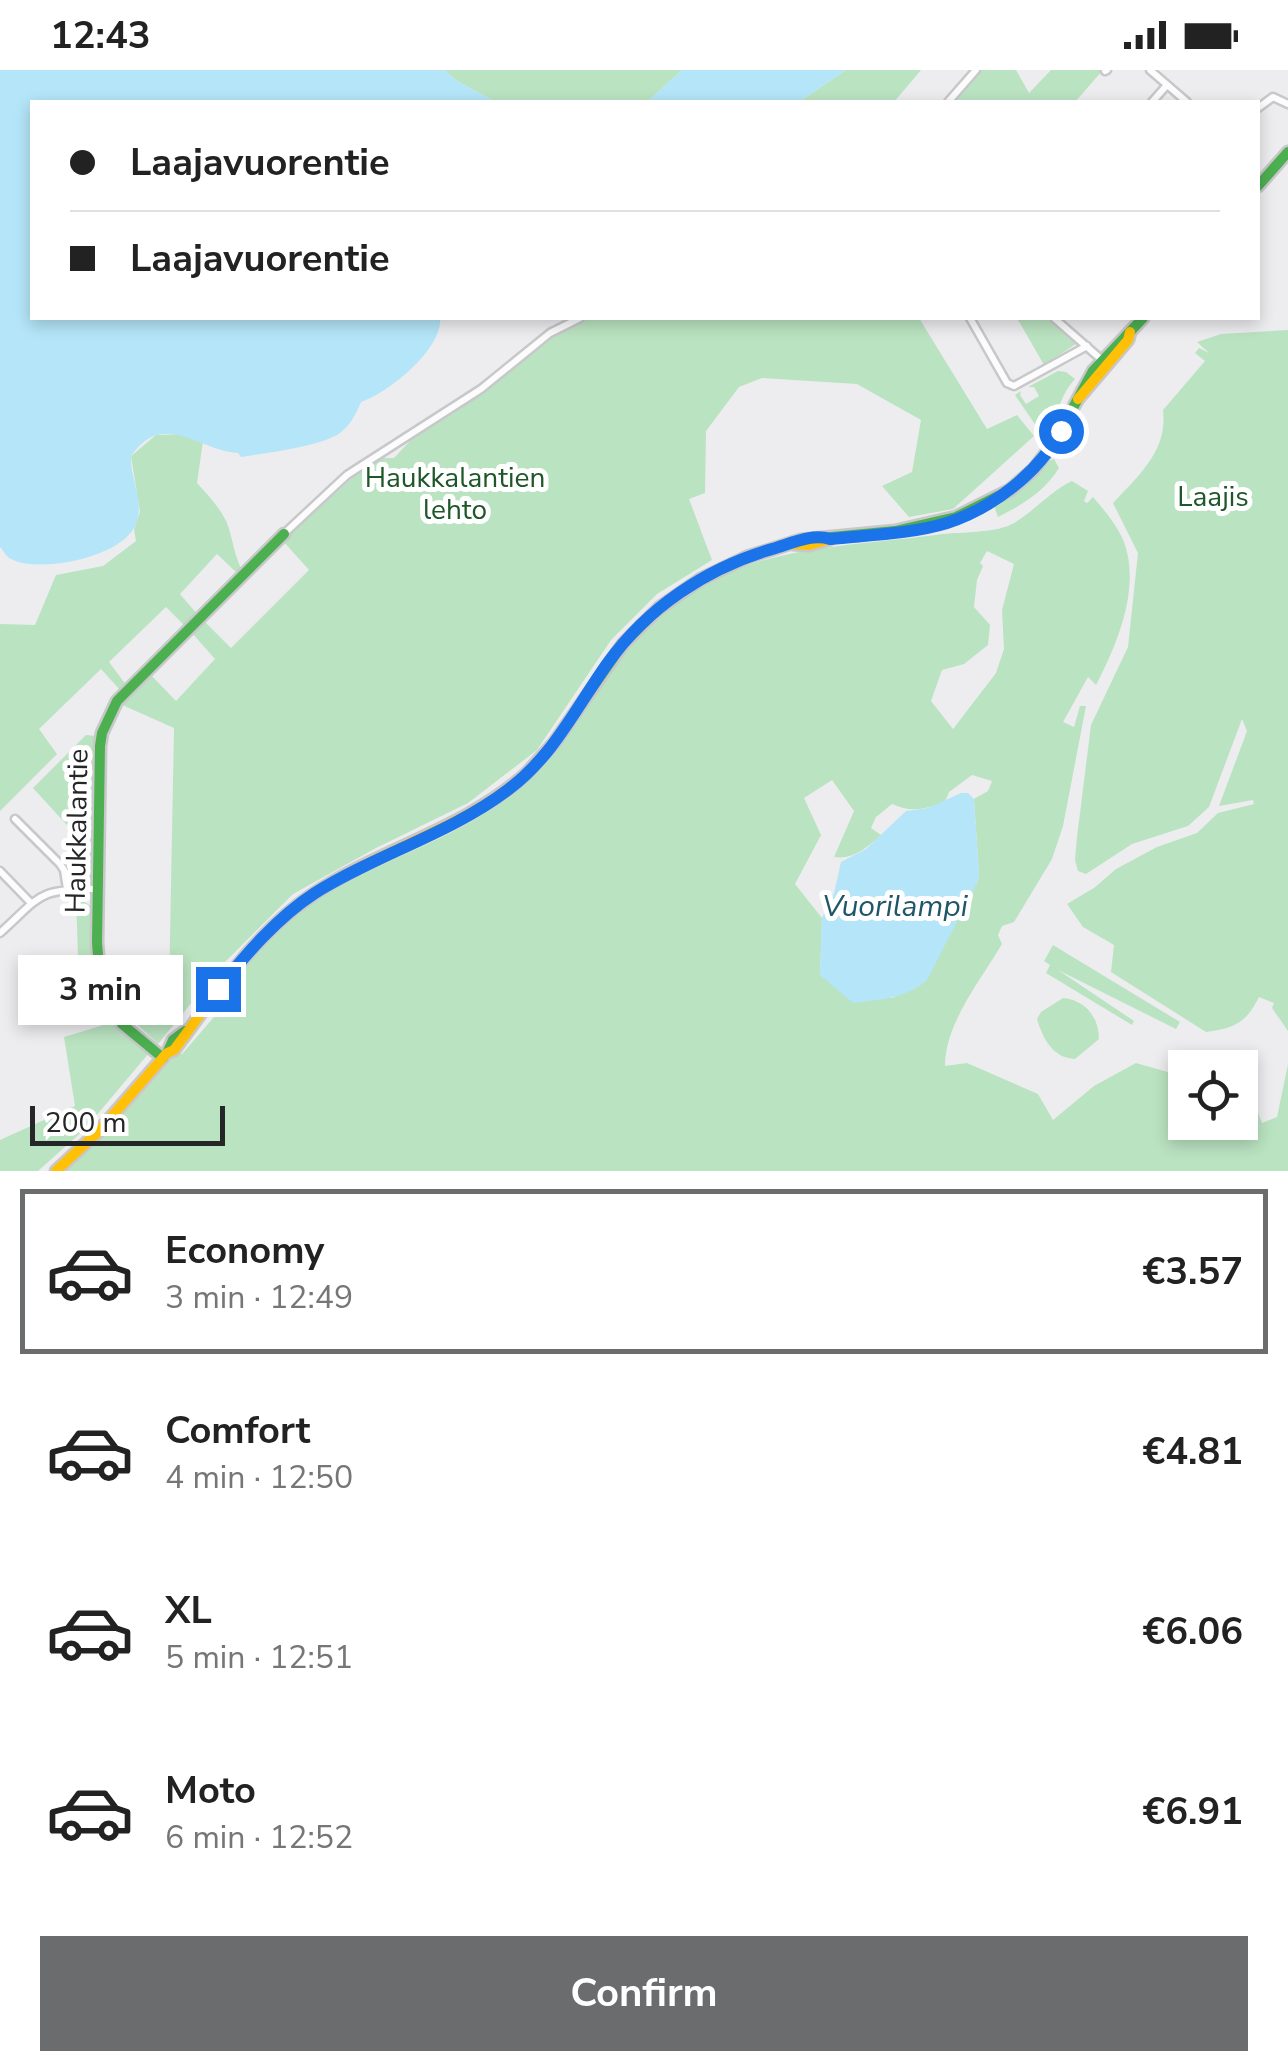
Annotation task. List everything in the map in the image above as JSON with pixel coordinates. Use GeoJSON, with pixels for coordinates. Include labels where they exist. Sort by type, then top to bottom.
{"type":"FeatureCollection","features":[{"type":"Feature","properties":{"kind":"street"},"geometry":{"type":"LineString","coordinates":[[950,100],[976,70]]}},
{"type":"Feature","properties":{"kind":"street"},"geometry":{"type":"LineString","coordinates":[[1150,70],[1185,100]]}},
{"type":"Feature","properties":{"kind":"street"},"geometry":{"type":"LineString","coordinates":[[1154,100],[1167,85]]}},
{"type":"Feature","properties":{"kind":"street"},"geometry":{"type":"LineString","coordinates":[[1260,107],[1274,97],[1288,104]]}},
{"type":"Feature","properties":{"kind":"street"},"geometry":{"type":"LineString","coordinates":[[1260,184],[1288,152]]}},
{"type":"Feature","properties":{"kind":"street","name":"Haukkalantie"},"geometry":{"type":"LineString","coordinates":[[165,1056],[130,1032],[108,1002],[100,978],[100,746],[109,715],[126,691],[348,475],[481,389],[550,334],[576,320]]}},
{"type":"Feature","properties":{"kind":"street"},"geometry":{"type":"LineString","coordinates":[[971,320],[1007,382],[1014,386],[1086,346]]}},
{"type":"Feature","properties":{"kind":"street"},"geometry":{"type":"LineString","coordinates":[[1057,320],[1102,360]]}},
{"type":"Feature","properties":{"kind":"street"},"geometry":{"type":"LineString","coordinates":[[1078,398],[1079,390],[1102,360],[1141,320]]}},
{"type":"Feature","properties":{"kind":"street"},"geometry":{"type":"LineString","coordinates":[[56,1171],[179,1044],[247,955],[298,906],[344,877],[484,807],[524,776],[548,752],[606,666],[652,613],[726,566],[792,544],[809,546],[830,539],[947,523],[984,506],[1012,488],[1054,443],[1078,398],[1128,340],[1130,332]]}},
{"type":"Feature","properties":{"kind":"street"},"geometry":{"type":"LineString","coordinates":[[16,819],[64,870],[67,889]]}},
{"type":"Feature","properties":{"kind":"street"},"geometry":{"type":"LineString","coordinates":[[0,871],[32,903]]}},
{"type":"Feature","properties":{"kind":"street"},"geometry":{"type":"LineString","coordinates":[[0,934],[43,893],[97,890]]}},
{"type":"Feature","properties":{"kind":"green space"},"geometry":{"type":"Polygon","coordinates":[[[445,70],[682,70],[649,100],[492,100],[445,70]]]}},
{"type":"Feature","properties":{"kind":"green space"},"geometry":{"type":"Polygon","coordinates":[[[846,70],[921,70],[896,100],[802,100],[846,70]]]}},
{"type":"Feature","properties":{"kind":"green space"},"geometry":{"type":"Polygon","coordinates":[[[981,70],[1016,70],[1029,93],[1051,70],[1103,70],[1077,100],[955,100],[981,70]]]}},
{"type":"Feature","properties":{"kind":"green space","name":"Haukkalantien lehto"},"geometry":{"type":"Polygon","coordinates":[[[583,320],[920,320],[987,429],[1017,415],[1034,436],[953,509],[909,517],[882,486],[912,472],[921,420],[857,384],[762,378],[739,387],[706,431],[705,493],[689,499],[712,560],[657,594],[611,640],[537,750],[468,803],[293,894],[224,963],[158,1044],[126,1014],[169,990],[174,728],[120,704],[150,674],[176,701],[215,659],[191,632],[203,620],[231,648],[309,570],[283,541],[365,466],[378,458],[394,458],[411,440],[484,393],[530,351],[583,320]]]}},
{"type":"Feature","properties":{"kind":"green space"},"geometry":{"type":"Polygon","coordinates":[[[1018,320],[1048,320],[1076,344],[1044,365],[1018,320]]]}},
{"type":"Feature","properties":{"kind":"green space","name":"Laajis"},"geometry":{"type":"Polygon","coordinates":[[[1288,330],[1288,1031],[1272,1008],[1274,1003],[1259,997],[1238,1023],[1206,1032],[1111,972],[1114,945],[1083,927],[1067,904],[1116,869],[1157,847],[1197,833],[1218,813],[1254,804],[1253,800],[1219,806],[1247,731],[1242,719],[1209,807],[1188,826],[1132,844],[1086,874],[1078,871],[1077,837],[1091,725],[1128,647],[1138,553],[1113,503],[1156,450],[1163,410],[1205,361],[1195,353],[1199,348],[1209,353],[1197,342],[1221,334],[1288,330]]]}},
{"type":"Feature","properties":{"kind":"green space"},"geometry":{"type":"Polygon","coordinates":[[[1058,371],[1075,379],[1045,439],[1015,395],[1021,391],[1026,404],[1039,396],[1034,387],[1028,387],[1058,371]]]}},
{"type":"Feature","properties":{"kind":"green space"},"geometry":{"type":"Polygon","coordinates":[[[184,434],[203,441],[197,483],[224,518],[242,570],[238,574],[217,554],[180,594],[198,615],[186,627],[166,607],[109,662],[127,686],[121,691],[101,669],[39,729],[57,754],[0,811],[0,624],[35,625],[56,575],[103,566],[136,541],[134,529],[140,512],[131,456],[156,435],[184,434]]]}},
{"type":"Feature","properties":{"kind":"green space"},"geometry":{"type":"Polygon","coordinates":[[[1054,459],[1059,468],[1047,484],[998,517],[994,506],[1054,459]]]}},
{"type":"Feature","properties":{"kind":"green space"},"geometry":{"type":"Polygon","coordinates":[[[1072,481],[1088,491],[1084,501],[1087,503],[1093,497],[1124,542],[1129,560],[1128,597],[1119,634],[1096,685],[1088,677],[1063,722],[1074,727],[1080,706],[1086,706],[1063,826],[1052,859],[1014,922],[1002,926],[998,935],[1002,944],[957,1018],[945,1066],[967,1063],[1038,1094],[1053,1120],[1094,1086],[1136,1063],[1168,1072],[1168,1140],[1258,1140],[1258,1113],[1262,1123],[1277,1117],[1288,1064],[1288,1171],[65,1171],[120,1118],[177,1053],[182,1054],[214,1017],[211,1013],[238,974],[287,922],[346,882],[446,835],[516,792],[560,745],[638,637],[690,591],[726,573],[778,556],[986,531],[1018,520],[1072,481]],[[987,551],[980,563],[983,566],[974,607],[990,625],[988,645],[964,664],[942,670],[931,701],[953,729],[996,673],[1004,649],[1002,610],[1014,564],[987,551]],[[972,775],[949,792],[945,802],[931,807],[892,804],[876,817],[871,828],[881,835],[848,857],[834,857],[854,811],[832,780],[804,798],[821,835],[795,884],[822,918],[820,975],[892,998],[909,989],[977,883],[974,799],[988,791],[992,781],[972,775]]]}},
{"type":"Feature","properties":{"kind":"green space"},"geometry":{"type":"Polygon","coordinates":[[[86,735],[97,736],[93,883],[75,883],[76,835],[33,788],[86,735]]]}},
{"type":"Feature","properties":{"kind":"green space"},"geometry":{"type":"Polygon","coordinates":[[[76,897],[93,907],[97,978],[103,996],[101,1007],[83,1017],[80,1017],[76,897]]]}},
{"type":"Feature","properties":{"kind":"green space"},"geometry":{"type":"Polygon","coordinates":[[[1053,945],[1180,1022],[1176,1029],[1058,970],[1134,1021],[1132,1025],[1046,973],[1050,965],[1044,961],[1053,945]]]}},
{"type":"Feature","properties":{"kind":"green space"},"geometry":{"type":"Polygon","coordinates":[[[1063,998],[1084,1006],[1098,1031],[1099,1039],[1075,1059],[1050,1046],[1037,1019],[1063,998]]]}},
{"type":"Feature","properties":{"kind":"green space"},"geometry":{"type":"Polygon","coordinates":[[[110,1023],[120,1026],[149,1053],[85,1129],[38,1171],[0,1171],[0,1140],[75,1106],[64,1037],[110,1023]]]}},
{"type":"Feature","properties":{"kind":"water"},"geometry":{"type":"Polygon","coordinates":[[[0,70],[445,70],[492,100],[30,100],[30,320],[440,320],[433,343],[423,356],[399,380],[361,402],[337,435],[317,443],[241,457],[182,436],[156,435],[143,442],[131,456],[139,508],[135,526],[127,537],[79,560],[41,565],[9,558],[0,547],[0,70]]]}},
{"type":"Feature","properties":{"kind":"water"},"geometry":{"type":"Polygon","coordinates":[[[682,70],[846,70],[802,100],[649,100],[682,70]]]}},
{"type":"Feature","properties":{"kind":"water","name":"Vuorilampi"},"geometry":{"type":"Polygon","coordinates":[[[961,793],[974,799],[977,883],[927,980],[902,994],[853,1003],[820,975],[822,918],[834,893],[841,862],[866,849],[906,811],[928,808],[961,793]]]}},
{"type":"Feature","properties":{"kind":"traffic: fast"},"geometry":{"type":"LineString","coordinates":[[1260,184],[1288,152]]}},
{"type":"Feature","properties":{"kind":"traffic: fast"},"geometry":{"type":"LineString","coordinates":[[527,773],[554,743],[623,644],[659,608],[701,579],[747,557],[801,540],[895,531],[956,517],[1010,490],[1034,469],[1055,441],[1093,371],[1141,320]]}},
{"type":"Feature","properties":{"kind":"traffic: fast"},"geometry":{"type":"LineString","coordinates":[[163,1058],[122,1024],[100,978],[97,943],[102,733],[117,701],[284,534]]}},
{"type":"Feature","properties":{"kind":"traffic: fast"},"geometry":{"type":"LineString","coordinates":[[167,1053],[173,1040],[185,1031]]}},
{"type":"Feature","properties":{"kind":"traffic: slow"},"geometry":{"type":"LineString","coordinates":[[1078,399],[1128,340],[1130,332]]}},
{"type":"Feature","properties":{"kind":"traffic: slow"},"geometry":{"type":"LineString","coordinates":[[793,544],[809,545],[830,539]]}},
{"type":"Feature","properties":{"kind":"traffic: slow"},"geometry":{"type":"LineString","coordinates":[[56,1171],[174,1050],[237,966],[291,911],[338,879],[477,809],[527,773]]}},
{"type":"Feature","properties":{"kind":"route"},"geometry":{"type":"LineString","coordinates":[[218,989],[282,919],[314,894],[375,860],[454,824],[511,788],[559,738],[606,666],[638,626],[679,593],[726,566],[800,540],[947,523],[1012,488],[1043,457],[1061,431]]}}]}
